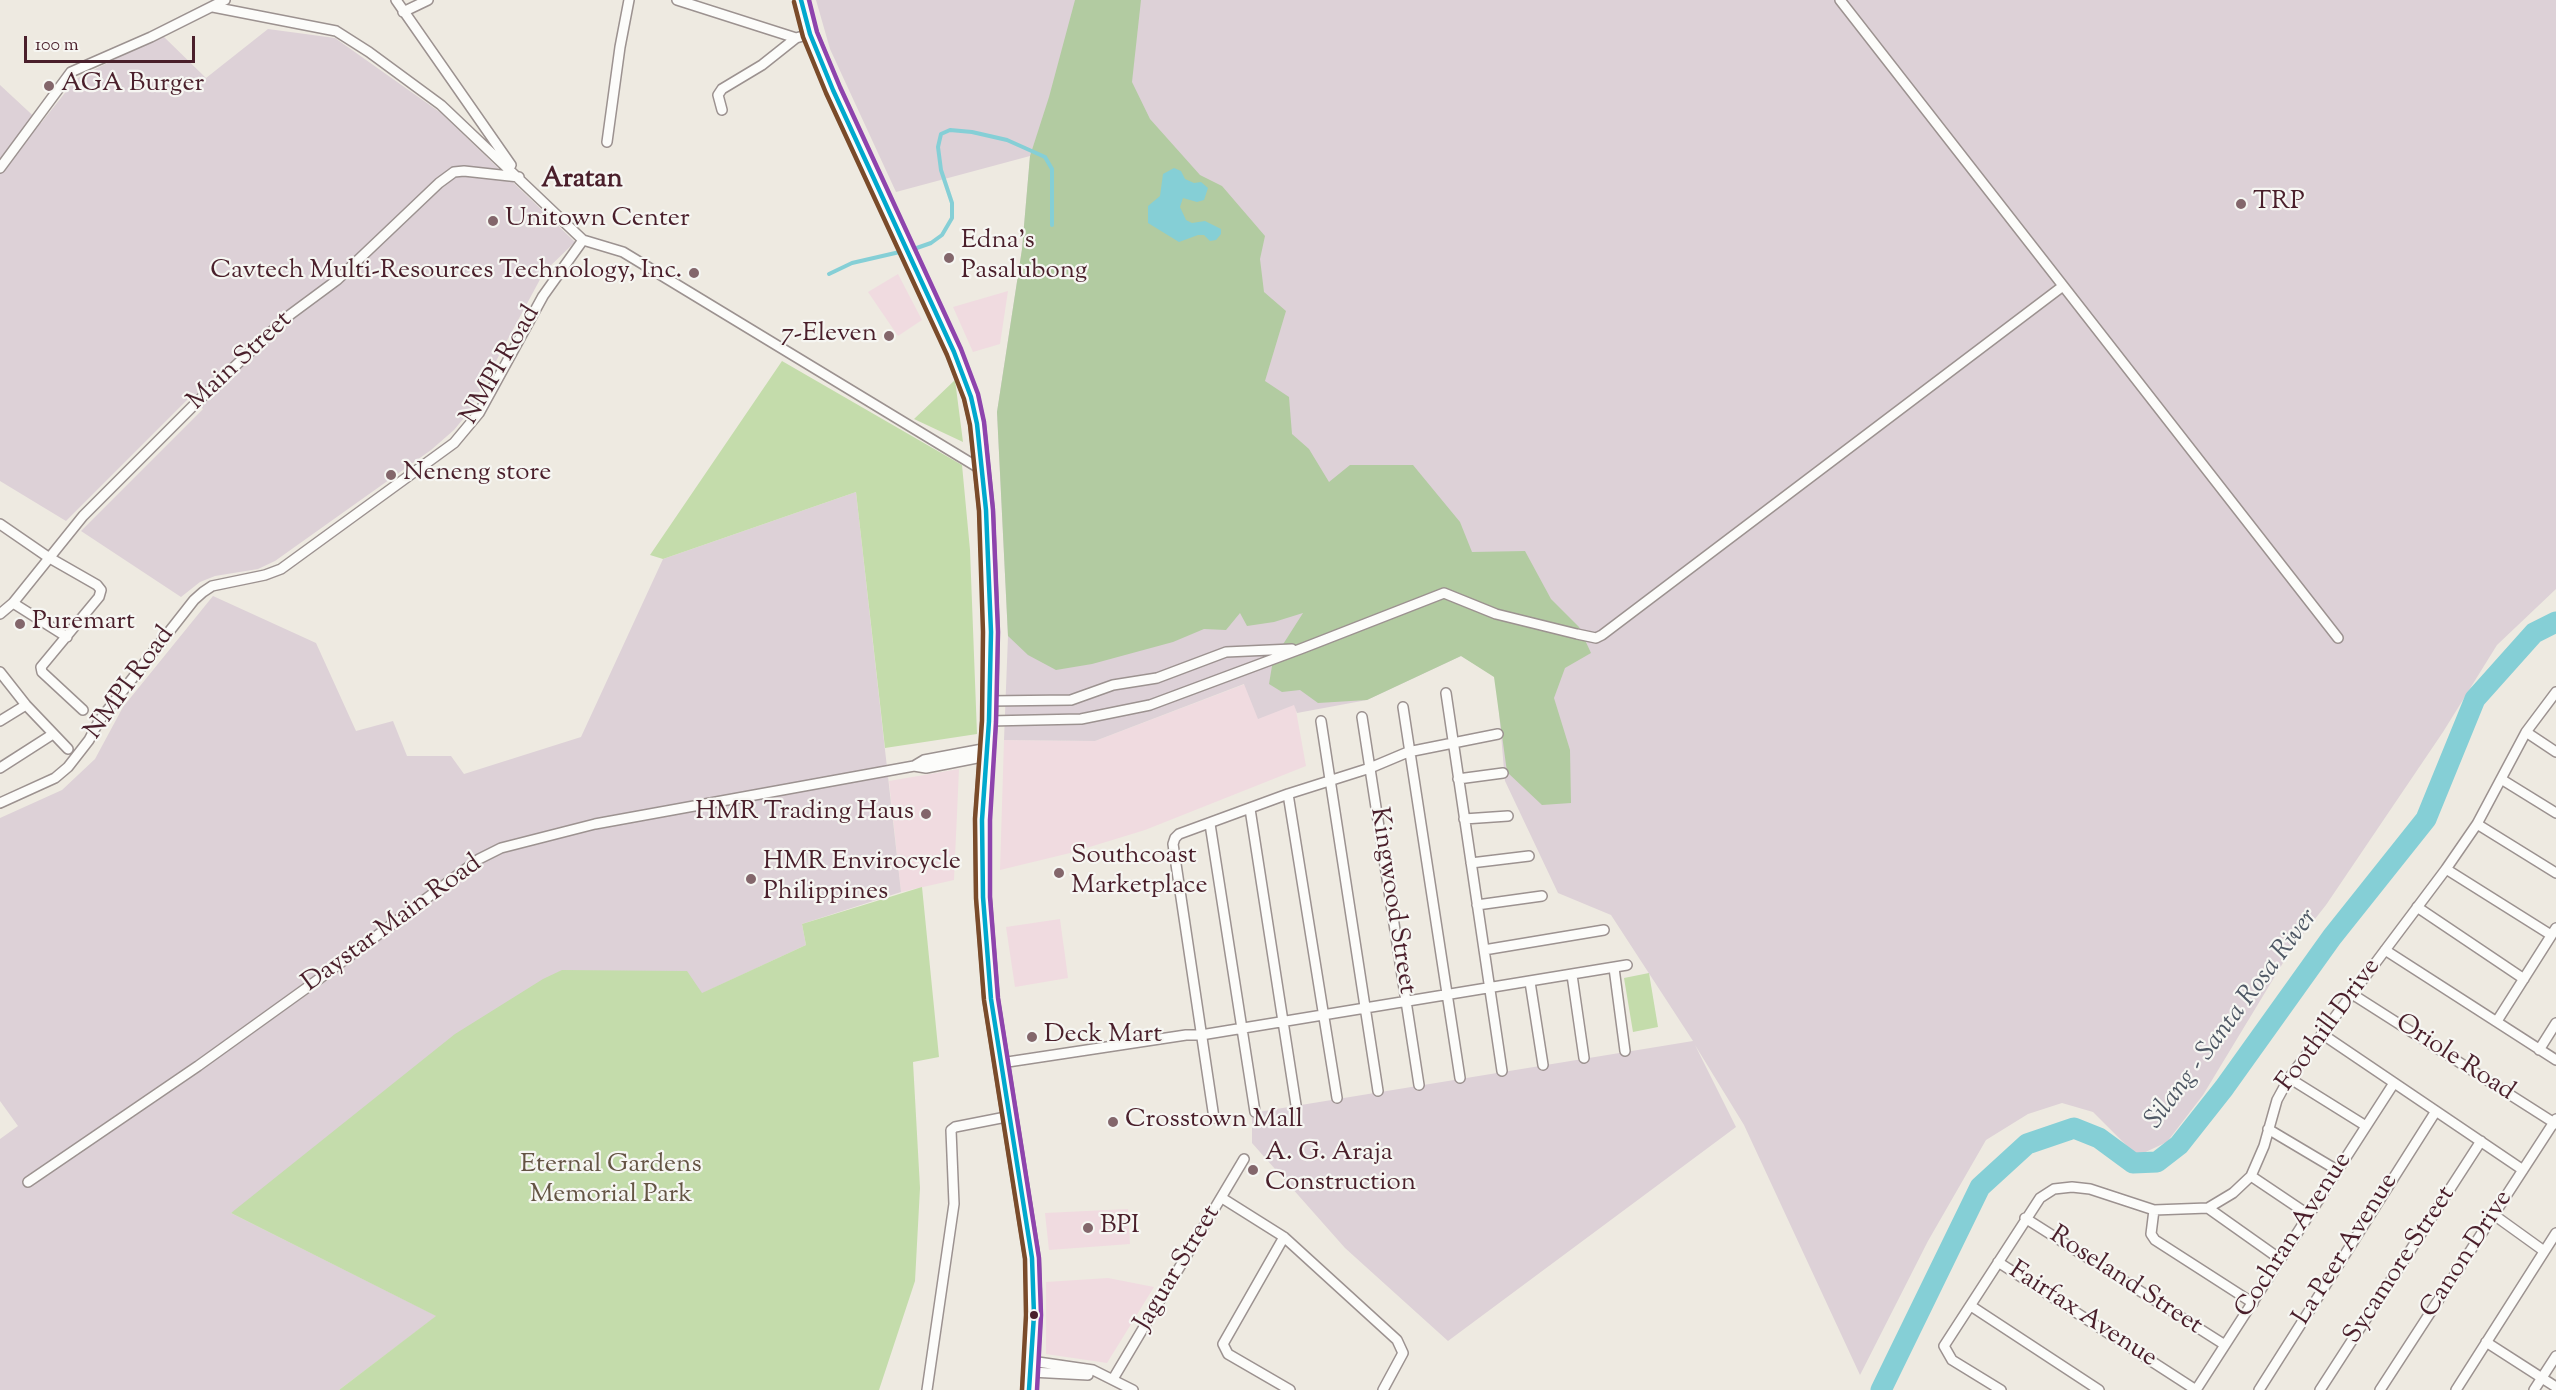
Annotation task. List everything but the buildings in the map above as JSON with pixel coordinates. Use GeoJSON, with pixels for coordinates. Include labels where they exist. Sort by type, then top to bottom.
{"type":"FeatureCollection","features":[{"type":"Feature","properties":{"kind":"main road"},"geometry":{"type":"LineString","coordinates":[[801,0],[803,36],[833,90],[950,342],[971,397],[984,471],[990,590],[990,701],[982,820],[983,897],[991,999],[1032,1258],[1034,1315],[1029,1390]]}},
{"type":"Feature","properties":{"kind":"street"},"geometry":{"type":"LineString","coordinates":[[0,168],[71,72],[225,0]]}},
{"type":"Feature","properties":{"kind":"street"},"geometry":{"type":"LineString","coordinates":[[396,0],[519,177]]}},
{"type":"Feature","properties":{"kind":"street"},"geometry":{"type":"LineString","coordinates":[[403,12],[428,0]]}},
{"type":"Feature","properties":{"kind":"street"},"geometry":{"type":"LineString","coordinates":[[607,142],[629,0]]}},
{"type":"Feature","properties":{"kind":"street"},"geometry":{"type":"LineString","coordinates":[[677,0],[803,36]]}},
{"type":"Feature","properties":{"kind":"street"},"geometry":{"type":"LineString","coordinates":[[1840,0],[2338,638]]}},
{"type":"Feature","properties":{"kind":"street"},"geometry":{"type":"LineString","coordinates":[[213,7],[336,31],[441,105],[584,240],[623,252],[984,471]]}},
{"type":"Feature","properties":{"kind":"street"},"geometry":{"type":"LineString","coordinates":[[722,110],[718,95],[722,89],[762,65],[803,36]]}},
{"type":"Feature","properties":{"kind":"street","name":"Main Street"},"geometry":{"type":"LineString","coordinates":[[0,615],[13,603],[83,516],[197,402],[287,317],[338,280],[446,177],[464,171],[519,177]]}},
{"type":"Feature","properties":{"kind":"street","name":"NMPI Road"},"geometry":{"type":"LineString","coordinates":[[0,803],[55,778],[68,767],[84,747],[99,721],[194,600],[203,592],[212,586],[265,575],[281,569],[454,442],[479,412],[543,296],[584,240]]}},
{"type":"Feature","properties":{"kind":"street"},"geometry":{"type":"LineString","coordinates":[[989,722],[1081,719],[1150,705],[1444,593],[1507,617],[1596,638],[2063,286]]}},
{"type":"Feature","properties":{"kind":"street"},"geometry":{"type":"LineString","coordinates":[[0,524],[48,557],[97,585],[101,590],[99,597],[42,664],[41,669],[83,710]]}},
{"type":"Feature","properties":{"kind":"street"},"geometry":{"type":"LineString","coordinates":[[13,603],[67,637]]}},
{"type":"Feature","properties":{"kind":"street"},"geometry":{"type":"LineString","coordinates":[[990,701],[1071,700],[1113,686],[1157,678],[1226,652],[1304,648]]}},
{"type":"Feature","properties":{"kind":"street"},"geometry":{"type":"LineString","coordinates":[[0,672],[26,705],[68,750]]}},
{"type":"Feature","properties":{"kind":"street","name":"Foothill Drive"},"geometry":{"type":"LineString","coordinates":[[2001,1390],[1952,1360],[1944,1346],[2040,1198],[2054,1190],[2072,1187],[2090,1190],[2154,1210],[2208,1208],[2233,1193],[2251,1176],[2277,1100],[2289,1078],[2446,869],[2477,824],[2526,732],[2556,692]]}},
{"type":"Feature","properties":{"kind":"street"},"geometry":{"type":"LineString","coordinates":[[1446,693],[1451,742],[1502,1071]]}},
{"type":"Feature","properties":{"kind":"street"},"geometry":{"type":"LineString","coordinates":[[0,722],[26,705]]}},
{"type":"Feature","properties":{"kind":"street"},"geometry":{"type":"LineString","coordinates":[[1403,707],[1408,752],[1460,1078]]}},
{"type":"Feature","properties":{"kind":"street","name":"Kingwood Street"},"geometry":{"type":"LineString","coordinates":[[1362,717],[1419,1085]]}},
{"type":"Feature","properties":{"kind":"street"},"geometry":{"type":"LineString","coordinates":[[1321,722],[1378,1091]]}},
{"type":"Feature","properties":{"kind":"street"},"geometry":{"type":"LineString","coordinates":[[2526,732],[2556,752]]}},
{"type":"Feature","properties":{"kind":"street"},"geometry":{"type":"LineString","coordinates":[[0,768],[53,734]]}},
{"type":"Feature","properties":{"kind":"street"},"geometry":{"type":"LineString","coordinates":[[1214,1118],[1173,844],[1179,834],[1288,794],[1370,768],[1408,752],[1497,734]]}},
{"type":"Feature","properties":{"kind":"street","name":"Daystar Main Road"},"geometry":{"type":"LineString","coordinates":[[28,1182],[198,1066],[322,977],[432,892],[479,859],[494,852],[595,824],[914,766],[926,768],[957,758],[987,752]]}},
{"type":"Feature","properties":{"kind":"street"},"geometry":{"type":"LineString","coordinates":[[1458,779],[1503,773]]}},
{"type":"Feature","properties":{"kind":"street"},"geometry":{"type":"LineString","coordinates":[[2501,779],[2556,813]]}},
{"type":"Feature","properties":{"kind":"street"},"geometry":{"type":"LineString","coordinates":[[1288,794],[1337,1098]]}},
{"type":"Feature","properties":{"kind":"street"},"geometry":{"type":"LineString","coordinates":[[1250,809],[1296,1105]]}},
{"type":"Feature","properties":{"kind":"street"},"geometry":{"type":"LineString","coordinates":[[1464,819],[1508,816]]}},
{"type":"Feature","properties":{"kind":"street"},"geometry":{"type":"LineString","coordinates":[[1210,824],[1255,1112]]}},
{"type":"Feature","properties":{"kind":"street"},"geometry":{"type":"LineString","coordinates":[[2477,824],[2556,873]]}},
{"type":"Feature","properties":{"kind":"street"},"geometry":{"type":"LineString","coordinates":[[1471,863],[1529,856]]}},
{"type":"Feature","properties":{"kind":"street"},"geometry":{"type":"LineString","coordinates":[[2446,869],[2554,932],[2497,1021]]}},
{"type":"Feature","properties":{"kind":"street"},"geometry":{"type":"LineString","coordinates":[[1477,905],[1542,896]]}},
{"type":"Feature","properties":{"kind":"street"},"geometry":{"type":"LineString","coordinates":[[2417,908],[2524,979]]}},
{"type":"Feature","properties":{"kind":"street"},"geometry":{"type":"LineString","coordinates":[[1484,950],[1604,930]]}},
{"type":"Feature","properties":{"kind":"street"},"geometry":{"type":"LineString","coordinates":[[2385,950],[2556,1060]]}},
{"type":"Feature","properties":{"kind":"street"},"geometry":{"type":"LineString","coordinates":[[1001,1064],[1284,1022],[1627,965]]}},
{"type":"Feature","properties":{"kind":"street"},"geometry":{"type":"LineString","coordinates":[[1614,968],[1625,1051]]}},
{"type":"Feature","properties":{"kind":"street"},"geometry":{"type":"LineString","coordinates":[[1572,975],[1584,1058]]}},
{"type":"Feature","properties":{"kind":"street"},"geometry":{"type":"LineString","coordinates":[[1530,982],[1542,1065]]}},
{"type":"Feature","properties":{"kind":"street","name":"Oriole Road"},"geometry":{"type":"LineString","coordinates":[[2352,994],[2555,1122]]}},
{"type":"Feature","properties":{"kind":"street"},"geometry":{"type":"LineString","coordinates":[[2539,1050],[2556,1023]]}},
{"type":"Feature","properties":{"kind":"street"},"geometry":{"type":"LineString","coordinates":[[2322,1034],[2523,1170]]}},
{"type":"Feature","properties":{"kind":"street"},"geometry":{"type":"LineString","coordinates":[[2289,1078],[2366,1126]]}},
{"type":"Feature","properties":{"kind":"street","name":"Cochran Avenue"},"geometry":{"type":"LineString","coordinates":[[2196,1390],[2394,1083]]}},
{"type":"Feature","properties":{"kind":"street","name":"La Peer Avenue"},"geometry":{"type":"LineString","coordinates":[[2259,1390],[2436,1111]]}},
{"type":"Feature","properties":{"kind":"street"},"geometry":{"type":"LineString","coordinates":[[927,1390],[954,1204],[951,1130],[955,1127],[1011,1116]]}},
{"type":"Feature","properties":{"kind":"street","name":"Canon Drive"},"geometry":{"type":"LineString","coordinates":[[2380,1390],[2555,1122]]}},
{"type":"Feature","properties":{"kind":"street"},"geometry":{"type":"LineString","coordinates":[[2268,1129],[2337,1170]]}},
{"type":"Feature","properties":{"kind":"street","name":"Sycamore Street"},"geometry":{"type":"LineString","coordinates":[[2320,1390],[2481,1141]]}},
{"type":"Feature","properties":{"kind":"street","name":"Jaguar Street"},"geometry":{"type":"LineString","coordinates":[[1113,1379],[1244,1159]]}},
{"type":"Feature","properties":{"kind":"street"},"geometry":{"type":"LineString","coordinates":[[2251,1176],[2309,1215]]}},
{"type":"Feature","properties":{"kind":"street"},"geometry":{"type":"LineString","coordinates":[[1222,1198],[1284,1237],[1400,1344],[1403,1353],[1383,1390]]}},
{"type":"Feature","properties":{"kind":"street"},"geometry":{"type":"LineString","coordinates":[[2208,1208],[2280,1259]]}},
{"type":"Feature","properties":{"kind":"street"},"geometry":{"type":"LineString","coordinates":[[2154,1210],[2151,1234],[2155,1240],[2253,1302]]}},
{"type":"Feature","properties":{"kind":"street"},"geometry":{"type":"LineString","coordinates":[[2494,1215],[2544,1251]]}},
{"type":"Feature","properties":{"kind":"street","name":"Roseland Street"},"geometry":{"type":"LineString","coordinates":[[2025,1218],[2225,1345]]}},
{"type":"Feature","properties":{"kind":"street"},"geometry":{"type":"LineString","coordinates":[[2456,1390],[2556,1233]]}},
{"type":"Feature","properties":{"kind":"street"},"geometry":{"type":"LineString","coordinates":[[1284,1237],[1222,1344],[1228,1354],[1290,1390]]}},
{"type":"Feature","properties":{"kind":"street","name":"Fairfax Avenue"},"geometry":{"type":"LineString","coordinates":[[1998,1262],[2196,1390]]}},
{"type":"Feature","properties":{"kind":"street"},"geometry":{"type":"LineString","coordinates":[[1971,1306],[2099,1390]]}},
{"type":"Feature","properties":{"kind":"street"},"geometry":{"type":"LineString","coordinates":[[2486,1342],[2556,1387]]}},
{"type":"Feature","properties":{"kind":"street"},"geometry":{"type":"LineString","coordinates":[[2534,1390],[2556,1356]]}},
{"type":"Feature","properties":{"kind":"street"},"geometry":{"type":"LineString","coordinates":[[1031,1366],[1092,1376],[1102,1374],[1133,1390]]}},
{"type":"Feature","properties":{"kind":"shaded area"},"geometry":{"type":"Polygon","coordinates":[[[816,0],[2556,0],[2556,589],[2497,645],[2443,732],[2326,905],[2292,948],[2203,1095],[2167,1142],[2137,1156],[2093,1112],[2062,1103],[2028,1114],[1986,1140],[1928,1241],[1860,1375],[1744,1125],[1695,1045],[1736,1127],[1448,1341],[1345,1248],[1252,1143],[1252,1113],[1693,1041],[1611,915],[1558,893],[1505,781],[1496,677],[1461,656],[1367,700],[1297,713],[1294,705],[1258,719],[1244,684],[1095,741],[1004,740],[1008,636],[997,412],[1022,249],[1030,156],[896,192],[830,49],[816,0]]]}},
{"type":"Feature","properties":{"kind":"shaded area"},"geometry":{"type":"Polygon","coordinates":[[[268,29],[335,38],[441,113],[575,242],[544,272],[468,413],[454,430],[431,450],[275,561],[258,569],[215,576],[200,582],[181,597],[81,531],[203,409],[190,397],[66,521],[0,481],[0,85],[41,123],[76,79],[162,35],[206,78],[268,29]]]}},
{"type":"Feature","properties":{"kind":"shaded area"},"geometry":{"type":"Polygon","coordinates":[[[898,274],[922,320],[898,336],[868,292],[898,274]]]}},
{"type":"Feature","properties":{"kind":"shaded area"},"geometry":{"type":"Polygon","coordinates":[[[1008,291],[1000,344],[973,352],[953,307],[1008,291]]]}},
{"type":"Feature","properties":{"kind":"shaded area"},"geometry":{"type":"Polygon","coordinates":[[[856,492],[901,892],[802,924],[806,945],[231,1213],[437,1316],[339,1390],[0,1390],[0,1139],[18,1126],[0,1101],[0,818],[62,790],[95,759],[123,707],[213,596],[316,643],[356,731],[393,721],[407,756],[451,756],[464,774],[581,737],[663,559],[856,492]]]}},
{"type":"Feature","properties":{"kind":"shaded area"},"geometry":{"type":"Polygon","coordinates":[[[1245,684],[1295,705],[1306,766],[1145,830],[1070,853],[1000,870],[1004,740],[1095,741],[1245,684]]]}},
{"type":"Feature","properties":{"kind":"shaded area"},"geometry":{"type":"Polygon","coordinates":[[[959,769],[954,880],[901,892],[889,781],[959,769]]]}},
{"type":"Feature","properties":{"kind":"shaded area"},"geometry":{"type":"Polygon","coordinates":[[[1060,919],[1068,978],[1015,987],[1006,927],[1060,919]]]}},
{"type":"Feature","properties":{"kind":"shaded area","name":"BPI"},"geometry":{"type":"Polygon","coordinates":[[[1128,1209],[1130,1244],[1049,1250],[1045,1213],[1128,1209]]]}},
{"type":"Feature","properties":{"kind":"shaded area"},"geometry":{"type":"Polygon","coordinates":[[[1108,1278],[1154,1287],[1107,1363],[1046,1354],[1046,1282],[1108,1278]]]}},
{"type":"Feature","properties":{"kind":"green space"},"geometry":{"type":"Polygon","coordinates":[[[1075,0],[1141,0],[1132,82],[1150,119],[1200,175],[1222,186],[1265,236],[1260,259],[1264,292],[1286,311],[1265,381],[1289,397],[1292,434],[1309,449],[1329,482],[1350,465],[1413,465],[1460,522],[1472,552],[1525,551],[1551,599],[1579,627],[1591,653],[1565,668],[1554,698],[1570,750],[1571,803],[1542,805],[1507,772],[1494,677],[1461,656],[1367,700],[1318,703],[1300,690],[1282,692],[1269,684],[1273,660],[1303,613],[1274,622],[1247,626],[1240,613],[1226,630],[1204,629],[1173,642],[1092,664],[1056,670],[1028,655],[1008,636],[997,412],[1022,249],[1030,156],[1049,97],[1075,0]]]}},
{"type":"Feature","properties":{"kind":"green space"},"geometry":{"type":"Polygon","coordinates":[[[782,361],[962,465],[970,550],[977,734],[885,748],[856,492],[663,559],[650,555],[782,361]]]}},
{"type":"Feature","properties":{"kind":"green space"},"geometry":{"type":"Polygon","coordinates":[[[955,380],[963,442],[914,419],[955,380]]]}},
{"type":"Feature","properties":{"kind":"green space","name":"Eternal Gardens Memorial Park"},"geometry":{"type":"Polygon","coordinates":[[[922,887],[939,1057],[913,1062],[920,1188],[915,1281],[879,1390],[339,1390],[436,1316],[231,1213],[455,1034],[543,979],[562,970],[687,971],[702,993],[806,945],[802,924],[922,887]]]}},
{"type":"Feature","properties":{"kind":"green space"},"geometry":{"type":"Polygon","coordinates":[[[1649,973],[1658,1027],[1633,1032],[1624,978],[1649,973]]]}},
{"type":"Feature","properties":{"kind":"water"},"geometry":{"type":"Polygon","coordinates":[[[1174,168],[1181,171],[1185,179],[1194,183],[1201,182],[1208,188],[1204,200],[1197,202],[1183,198],[1180,207],[1186,220],[1192,223],[1205,221],[1221,229],[1221,234],[1216,240],[1210,241],[1204,235],[1198,235],[1179,242],[1148,223],[1148,206],[1160,196],[1163,174],[1174,168]]]}},
{"type":"Feature","properties":{"kind":"waterway"},"geometry":{"type":"LineString","coordinates":[[911,250],[931,243],[942,235],[952,218],[952,203],[941,170],[938,147],[941,134],[950,130],[972,132],[1007,140],[1045,157],[1052,169],[1052,225]]}},
{"type":"Feature","properties":{"kind":"waterway"},"geometry":{"type":"LineString","coordinates":[[829,274],[852,263],[904,251]]}},
{"type":"Feature","properties":{"kind":"waterway","name":"Silang - Santa Rosa River"},"geometry":{"type":"LineString","coordinates":[[1881,1390],[1980,1187],[2027,1144],[2074,1128],[2099,1138],[2133,1163],[2157,1162],[2179,1145],[2224,1088],[2332,937],[2426,819],[2475,699],[2534,633],[2556,622]]}},
{"type":"Feature","properties":{"kind":"transit line"},"geometry":{"type":"LineString","coordinates":[[801,0],[810,34],[833,90],[954,352],[971,397],[977,424],[986,510],[991,632],[989,721],[982,820],[983,897],[991,999],[1032,1258],[1034,1315],[1029,1390]]}},
{"type":"Feature","properties":{"kind":"transit line"},"geometry":{"type":"LineString","coordinates":[[809,0],[817,32],[840,87],[961,349],[978,394],[984,422],[993,510],[998,632],[996,722],[990,820],[990,897],[998,998],[1039,1258],[1041,1315],[1037,1390]]}},
{"type":"Feature","properties":{"kind":"transit line"},"geometry":{"type":"LineString","coordinates":[[794,2],[803,37],[826,93],[947,355],[964,399],[970,425],[979,511],[983,632],[982,721],[975,819],[976,898],[984,1000],[1025,1259],[1026,1315],[1022,1390]]}},
{"type":"Feature","properties":{"kind":"place","name":"AGA Burger"},"geometry":{"type":"Point","coordinates":[49,86]}},
{"type":"Feature","properties":{"kind":"place","name":"TRP"},"geometry":{"type":"Point","coordinates":[2241,204]}},
{"type":"Feature","properties":{"kind":"place","name":"Unitown Center"},"geometry":{"type":"Point","coordinates":[493,221]}},
{"type":"Feature","properties":{"kind":"place","name":"Edna's Pasalubong"},"geometry":{"type":"Point","coordinates":[949,258]}},
{"type":"Feature","properties":{"kind":"place","name":"Cavtech Multi-Resources Technology, Inc."},"geometry":{"type":"Point","coordinates":[694,273]}},
{"type":"Feature","properties":{"kind":"place","name":"7-Eleven"},"geometry":{"type":"Point","coordinates":[889,336]}},
{"type":"Feature","properties":{"kind":"place","name":"Neneng store"},"geometry":{"type":"Point","coordinates":[391,475]}},
{"type":"Feature","properties":{"kind":"place","name":"Puremart"},"geometry":{"type":"Point","coordinates":[20,624]}},
{"type":"Feature","properties":{"kind":"place","name":"HMR Trading Haus"},"geometry":{"type":"Point","coordinates":[926,814]}},
{"type":"Feature","properties":{"kind":"place","name":"Southcoast Marketplace"},"geometry":{"type":"Point","coordinates":[1059,873]}},
{"type":"Feature","properties":{"kind":"place","name":"HMR Envirocycle Philippines"},"geometry":{"type":"Point","coordinates":[751,879]}},
{"type":"Feature","properties":{"kind":"place","name":"Deck Mart"},"geometry":{"type":"Point","coordinates":[1032,1037]}},
{"type":"Feature","properties":{"kind":"place","name":"Crosstown Mall"},"geometry":{"type":"Point","coordinates":[1113,1122]}},
{"type":"Feature","properties":{"kind":"place","name":"A. G. Araja Construction"},"geometry":{"type":"Point","coordinates":[1253,1170]}},
{"type":"Feature","properties":{"kind":"place","name":"BPI"},"geometry":{"type":"Point","coordinates":[1088,1228]}},
{"type":"Feature","properties":{"kind":"district","name":"Aratan"},"geometry":{"type":"Point","coordinates":[582,181]}}]}
